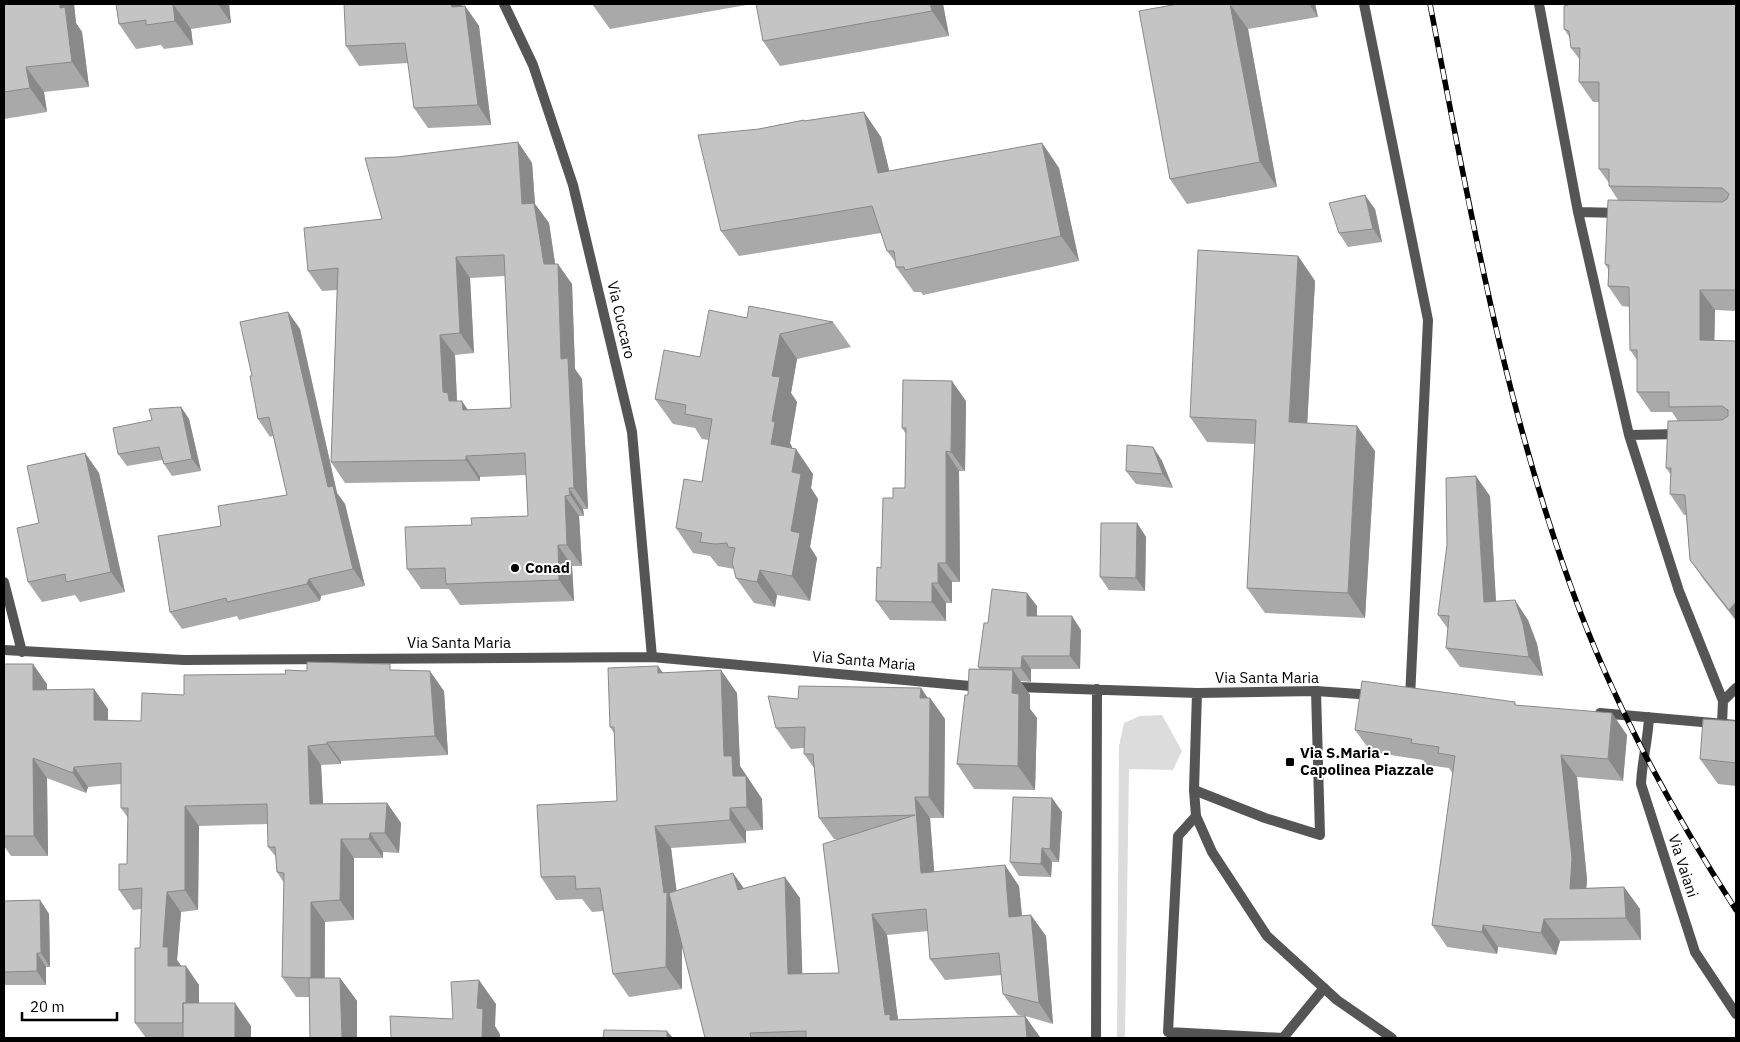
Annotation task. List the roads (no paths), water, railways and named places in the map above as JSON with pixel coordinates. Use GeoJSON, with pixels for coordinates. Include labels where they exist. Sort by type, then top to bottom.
{"type":"FeatureCollection","features":[{"type":"Feature","properties":{"kind":"street","name":"Via Cuccaro"},"geometry":{"type":"LineString","coordinates":[[504,4],[533,65],[573,185],[632,432],[652,657]]}},
{"type":"Feature","properties":{"kind":"street"},"geometry":{"type":"LineString","coordinates":[[1364,4],[1428,320],[1410,698]]}},
{"type":"Feature","properties":{"kind":"street"},"geometry":{"type":"LineString","coordinates":[[1539,4],[1578,212],[1629,434],[1679,592],[1723,701],[1722,724]]}},
{"type":"Feature","properties":{"kind":"street"},"geometry":{"type":"LineString","coordinates":[[1578,212],[1628,213]]}},
{"type":"Feature","properties":{"kind":"street"},"geometry":{"type":"LineString","coordinates":[[1629,434],[1687,434]]}},
{"type":"Feature","properties":{"kind":"street"},"geometry":{"type":"LineString","coordinates":[[4,582],[22,652]]}},
{"type":"Feature","properties":{"kind":"street","name":"Via Santa Maria"},"geometry":{"type":"LineString","coordinates":[[4,650],[184,660],[652,657],[997,687],[1197,693],[1316,691],[1382,696]]}},
{"type":"Feature","properties":{"kind":"street"},"geometry":{"type":"LineString","coordinates":[[1723,701],[1736,688]]}},
{"type":"Feature","properties":{"kind":"street"},"geometry":{"type":"LineString","coordinates":[[1096,1038],[1097,689]]}},
{"type":"Feature","properties":{"kind":"street"},"geometry":{"type":"LineString","coordinates":[[1194,790],[1266,818],[1320,835],[1316,691]]}},
{"type":"Feature","properties":{"kind":"street"},"geometry":{"type":"LineString","coordinates":[[1197,693],[1194,790],[1196,816],[1212,852],[1267,936],[1337,1000],[1392,1038]]}},
{"type":"Feature","properties":{"kind":"street"},"geometry":{"type":"LineString","coordinates":[[1589,712],[1736,725]]}},
{"type":"Feature","properties":{"kind":"street","name":"Via Vaiani"},"geometry":{"type":"LineString","coordinates":[[1649,717],[1648,741],[1642,761],[1641,784],[1695,952],[1736,1014]]}},
{"type":"Feature","properties":{"kind":"street"},"geometry":{"type":"LineString","coordinates":[[1196,816],[1178,836],[1168,1032],[1283,1038],[1324,988]]}},
{"type":"Feature","properties":{"kind":"railway"},"geometry":{"type":"LineString","coordinates":[[1430,4],[1492,312],[1531,465],[1555,540],[1581,614],[1632,729],[1671,803],[1736,910]]}},
{"type":"Feature","properties":{"kind":"place","name":"Conad"},"geometry":{"type":"Point","coordinates":[515,568]}},
{"type":"Feature","properties":{"kind":"place","name":"Via S.Maria - Capolinea Piazzale"},"geometry":{"type":"Point","coordinates":[1290,762]}}]}
